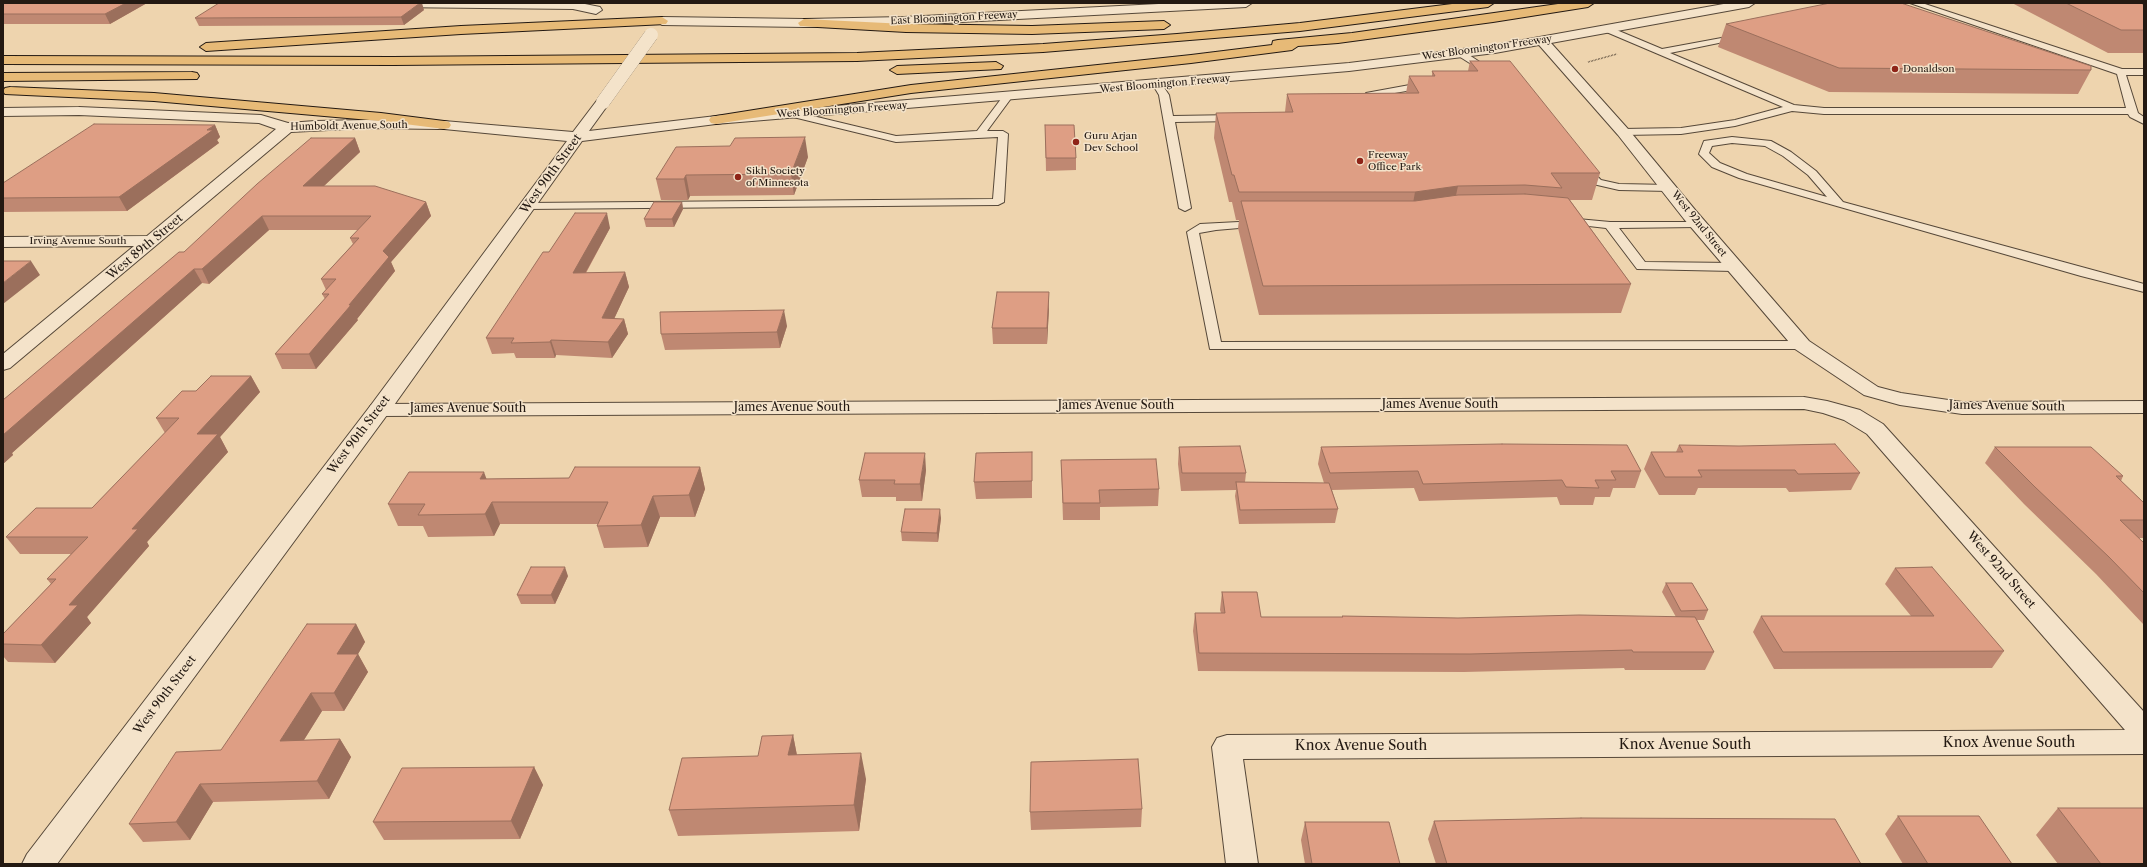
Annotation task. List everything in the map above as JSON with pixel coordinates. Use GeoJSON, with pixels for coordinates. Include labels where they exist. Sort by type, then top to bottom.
{"type":"FeatureCollection","features":[{"type":"Feature","properties":{"kind":"highway"},"geometry":{"type":"LineString","coordinates":[[3,60],[401,61],[857,57],[1043,48],[1177,38],[1300,27],[1488,3]]}},
{"type":"Feature","properties":{"kind":"highway"},"geometry":{"type":"LineString","coordinates":[[716,120],[911,89],[1191,59],[1352,38],[1588,3]]}},
{"type":"Feature","properties":{"kind":"highway"},"geometry":{"type":"LineString","coordinates":[[1214,22],[1442,10]]}},
{"type":"Feature","properties":{"kind":"highway"},"geometry":{"type":"LineString","coordinates":[[195,47],[666,16]]}},
{"type":"Feature","properties":{"kind":"highway"},"geometry":{"type":"LineString","coordinates":[[804,23],[906,28],[1032,30],[1174,24]]}},
{"type":"Feature","properties":{"kind":"highway"},"geometry":{"type":"LineString","coordinates":[[880,70],[1014,65],[1352,38]]}},
{"type":"Feature","properties":{"kind":"highway"},"geometry":{"type":"LineString","coordinates":[[3,53],[180,48]]}},
{"type":"Feature","properties":{"kind":"highway"},"geometry":{"type":"LineString","coordinates":[[605,74],[637,73]]}},
{"type":"Feature","properties":{"kind":"highway"},"geometry":{"type":"LineString","coordinates":[[3,77],[209,76]]}},
{"type":"Feature","properties":{"kind":"highway"},"geometry":{"type":"LineString","coordinates":[[3,90],[162,98],[381,116],[444,125]]}},
{"type":"Feature","properties":{"kind":"street"},"geometry":{"type":"LineString","coordinates":[[382,3],[573,5],[596,10]]}},
{"type":"Feature","properties":{"kind":"street","name":"East Bloomington Freeway"},"geometry":{"type":"LineString","coordinates":[[666,16],[804,23],[904,20],[1162,5],[1246,3]]}},
{"type":"Feature","properties":{"kind":"street","name":"West Bloomington Freeway"},"geometry":{"type":"LineString","coordinates":[[577,137],[716,120],[1158,85],[1349,67],[1460,53],[1542,40],[1749,3]]}},
{"type":"Feature","properties":{"kind":"street","name":"West 90th Street"},"geometry":{"type":"LineString","coordinates":[[38,864],[379,410],[666,16]]}},
{"type":"Feature","properties":{"kind":"street","name":"West 92nd Street"},"geometry":{"type":"LineString","coordinates":[[1542,40],[1623,132],[1734,267],[1802,345],[1871,390]]}},
{"type":"Feature","properties":{"kind":"street","name":"Humboldt Avenue South"},"geometry":{"type":"LineString","coordinates":[[3,112],[79,111],[261,119],[287,128],[315,125],[359,124],[444,125],[577,137]]}},
{"type":"Feature","properties":{"kind":"street","name":"West 89th Street"},"geometry":{"type":"LineString","coordinates":[[3,364],[287,128]]}},
{"type":"Feature","properties":{"kind":"street","name":"Irving Avenue South"},"geometry":{"type":"LineString","coordinates":[[3,242],[152,241]]}},
{"type":"Feature","properties":{"kind":"street","name":"James Avenue South"},"geometry":{"type":"LineString","coordinates":[[1871,390],[1900,399],[1962,408],[2144,408]]}},
{"type":"Feature","properties":{"kind":"street","name":"James Avenue South"},"geometry":{"type":"LineString","coordinates":[[379,410],[1804,403],[1827,407],[1852,415]]}},
{"type":"Feature","properties":{"kind":"street","name":"West 92nd Street"},"geometry":{"type":"LineString","coordinates":[[1852,415],[1875,429],[1889,443],[2144,732]]}},
{"type":"Feature","properties":{"kind":"street","name":"Knox Avenue South"},"geometry":{"type":"LineString","coordinates":[[1242,864],[1227,747],[2144,742]]}},
{"type":"Feature","properties":{"kind":"lane"},"geometry":{"type":"LineString","coordinates":[[1914,3],[2121,72],[2144,72]]}},
{"type":"Feature","properties":{"kind":"lane"},"geometry":{"type":"LineString","coordinates":[[1925,7],[1944,4]]}},
{"type":"Feature","properties":{"kind":"lane"},"geometry":{"type":"LineString","coordinates":[[1607,29],[1792,108],[1824,111],[2132,111]]}},
{"type":"Feature","properties":{"kind":"lane"},"geometry":{"type":"LineString","coordinates":[[1661,52],[1748,35]]}},
{"type":"Feature","properties":{"kind":"lane"},"geometry":{"type":"LineString","coordinates":[[1460,53],[1498,76],[1478,77]]}},
{"type":"Feature","properties":{"kind":"lane"},"geometry":{"type":"LineString","coordinates":[[2121,72],[2132,111],[2134,115],[2144,121]]}},
{"type":"Feature","properties":{"kind":"lane"},"geometry":{"type":"LineString","coordinates":[[1364,113],[1372,113],[1366,98],[1369,95],[1439,83]]}},
{"type":"Feature","properties":{"kind":"lane"},"geometry":{"type":"LineString","coordinates":[[1158,85],[1164,94],[1185,208]]}},
{"type":"Feature","properties":{"kind":"lane"},"geometry":{"type":"LineString","coordinates":[[980,134],[1007,97]]}},
{"type":"Feature","properties":{"kind":"lane"},"geometry":{"type":"LineString","coordinates":[[1623,132],[1681,131],[1735,123],[1792,108]]}},
{"type":"Feature","properties":{"kind":"lane"},"geometry":{"type":"LineString","coordinates":[[527,206],[998,202],[1003,134],[896,139],[792,114]]}},
{"type":"Feature","properties":{"kind":"lane"},"geometry":{"type":"LineString","coordinates":[[1169,119],[1245,118]]}},
{"type":"Feature","properties":{"kind":"lane"},"geometry":{"type":"LineString","coordinates":[[1839,204],[1812,173],[1788,154],[1766,143],[1732,140],[1708,143],[1704,154],[1716,164],[1742,176],[1839,204],[2144,288]]}},
{"type":"Feature","properties":{"kind":"lane"},"geometry":{"type":"LineString","coordinates":[[1574,157],[1597,182],[1619,187],[1670,188]]}},
{"type":"Feature","properties":{"kind":"lane"},"geometry":{"type":"LineString","coordinates":[[1554,220],[1610,225],[1698,224]]}},
{"type":"Feature","properties":{"kind":"lane"},"geometry":{"type":"LineString","coordinates":[[1273,224],[1216,226],[1200,228],[1193,232],[1193,240],[1215,346],[1802,345]]}},
{"type":"Feature","properties":{"kind":"lane"},"geometry":{"type":"LineString","coordinates":[[1610,225],[1642,266],[1734,267]]}},
{"type":"Feature","properties":{"kind":"path"},"geometry":{"type":"LineString","coordinates":[[1588,68],[1588,61],[1650,47]]}},
{"type":"Feature","properties":{"kind":"building"},"geometry":{"type":"Polygon","coordinates":[[[3,3],[126,3],[105,14],[3,14],[3,3]]]}},
{"type":"Feature","properties":{"kind":"building"},"geometry":{"type":"Polygon","coordinates":[[[219,3],[420,3],[401,17],[195,18],[219,3]]]}},
{"type":"Feature","properties":{"kind":"building"},"geometry":{"type":"Polygon","coordinates":[[[1830,3],[1901,3],[2091,66],[2091,70],[1839,68],[1726,24],[1830,3]]]}},
{"type":"Feature","properties":{"kind":"building"},"geometry":{"type":"Polygon","coordinates":[[[2066,3],[2141,3],[2144,5],[2144,30],[2121,30],[2066,3]]]}},
{"type":"Feature","properties":{"kind":"building","name":"Freeway Office Park"},"geometry":{"type":"Polygon","coordinates":[[[1470,61],[1510,61],[1600,173],[1551,173],[1562,188],[1525,185],[1458,186],[1415,192],[1239,192],[1234,175],[1232,175],[1216,113],[1293,112],[1287,94],[1419,93],[1409,76],[1435,76],[1432,71],[1478,71],[1470,61]]]}},
{"type":"Feature","properties":{"kind":"building"},"geometry":{"type":"Polygon","coordinates":[[[94,124],[215,125],[207,130],[213,130],[119,197],[3,198],[3,183],[94,124]]]}},
{"type":"Feature","properties":{"kind":"building"},"geometry":{"type":"Polygon","coordinates":[[[1045,125],[1074,125],[1076,158],[1046,158],[1045,125]]]}},
{"type":"Feature","properties":{"kind":"building"},"geometry":{"type":"Polygon","coordinates":[[[805,137],[791,174],[686,175],[684,179],[656,179],[676,147],[730,146],[735,138],[805,137]]]}},
{"type":"Feature","properties":{"kind":"building"},"geometry":{"type":"Polygon","coordinates":[[[311,138],[355,138],[303,186],[375,186],[426,202],[383,251],[389,257],[349,305],[351,305],[309,354],[275,354],[329,294],[322,294],[336,279],[321,279],[359,238],[350,238],[371,216],[262,216],[202,269],[194,269],[3,435],[3,400],[179,252],[184,252],[257,184],[311,138]]]}},
{"type":"Feature","properties":{"kind":"building"},"geometry":{"type":"Polygon","coordinates":[[[1525,194],[1568,198],[1631,284],[1263,286],[1241,201],[1415,201],[1458,195],[1525,194]]]}},
{"type":"Feature","properties":{"kind":"building"},"geometry":{"type":"Polygon","coordinates":[[[654,202],[682,202],[672,219],[644,219],[654,202]]]}},
{"type":"Feature","properties":{"kind":"building"},"geometry":{"type":"Polygon","coordinates":[[[575,213],[607,213],[573,273],[625,272],[602,318],[624,319],[608,342],[551,340],[550,342],[511,343],[514,338],[486,338],[543,252],[549,252],[575,213]]]}},
{"type":"Feature","properties":{"kind":"building"},"geometry":{"type":"Polygon","coordinates":[[[3,261],[31,261],[3,283],[3,261]]]}},
{"type":"Feature","properties":{"kind":"building"},"geometry":{"type":"Polygon","coordinates":[[[997,292],[1049,292],[1047,328],[992,328],[997,292]]]}},
{"type":"Feature","properties":{"kind":"building"},"geometry":{"type":"Polygon","coordinates":[[[784,310],[777,332],[661,334],[660,312],[784,310]]]}},
{"type":"Feature","properties":{"kind":"building"},"geometry":{"type":"Polygon","coordinates":[[[211,376],[251,376],[197,434],[218,434],[132,529],[138,529],[69,605],[78,605],[41,645],[3,644],[3,634],[56,579],[47,579],[88,537],[6,537],[36,508],[92,508],[179,418],[156,418],[182,391],[196,391],[211,376]]]}},
{"type":"Feature","properties":{"kind":"building"},"geometry":{"type":"Polygon","coordinates":[[[1502,444],[1627,445],[1641,471],[1611,471],[1616,480],[1595,480],[1599,488],[1566,487],[1562,480],[1423,484],[1418,471],[1330,473],[1321,447],[1502,444]]]}},
{"type":"Feature","properties":{"kind":"building"},"geometry":{"type":"Polygon","coordinates":[[[1835,444],[1860,473],[1798,474],[1795,470],[1698,470],[1702,477],[1665,477],[1651,452],[1683,452],[1679,445],[1739,446],[1835,444]]]}},
{"type":"Feature","properties":{"kind":"building"},"geometry":{"type":"Polygon","coordinates":[[[1240,446],[1246,473],[1182,473],[1179,447],[1240,446]]]}},
{"type":"Feature","properties":{"kind":"building"},"geometry":{"type":"Polygon","coordinates":[[[1995,447],[2091,447],[2123,476],[2116,476],[2144,503],[2144,520],[2120,520],[2144,543],[2144,593],[2109,557],[1995,447]]]}},
{"type":"Feature","properties":{"kind":"building"},"geometry":{"type":"Polygon","coordinates":[[[1032,452],[1032,481],[974,482],[976,453],[1032,452]]]}},
{"type":"Feature","properties":{"kind":"building"},"geometry":{"type":"Polygon","coordinates":[[[865,453],[925,453],[920,484],[894,484],[895,480],[859,480],[865,453]]]}},
{"type":"Feature","properties":{"kind":"building"},"geometry":{"type":"Polygon","coordinates":[[[1156,459],[1159,489],[1099,490],[1100,503],[1063,503],[1061,460],[1156,459]]]}},
{"type":"Feature","properties":{"kind":"building"},"geometry":{"type":"Polygon","coordinates":[[[575,467],[700,467],[689,495],[653,496],[641,525],[597,526],[608,502],[492,502],[485,514],[418,515],[425,504],[388,504],[409,472],[484,472],[480,479],[569,478],[575,467]]]}},
{"type":"Feature","properties":{"kind":"building"},"geometry":{"type":"Polygon","coordinates":[[[1236,482],[1329,483],[1338,509],[1240,510],[1236,482]]]}},
{"type":"Feature","properties":{"kind":"building"},"geometry":{"type":"Polygon","coordinates":[[[905,509],[940,509],[937,533],[901,532],[905,509]]]}},
{"type":"Feature","properties":{"kind":"building"},"geometry":{"type":"Polygon","coordinates":[[[531,567],[565,567],[551,595],[517,595],[531,567]]]}},
{"type":"Feature","properties":{"kind":"building"},"geometry":{"type":"Polygon","coordinates":[[[1932,567],[2004,651],[1783,652],[1761,616],[1934,616],[1895,568],[1932,567]]]}},
{"type":"Feature","properties":{"kind":"building"},"geometry":{"type":"Polygon","coordinates":[[[1666,583],[1692,583],[1708,610],[1681,611],[1666,583]]]}},
{"type":"Feature","properties":{"kind":"building"},"geometry":{"type":"Polygon","coordinates":[[[1222,592],[1257,592],[1261,617],[1343,617],[1342,616],[1458,618],[1579,615],[1695,617],[1714,652],[1633,652],[1632,650],[1470,654],[1199,653],[1195,613],[1225,613],[1222,592]]]}},
{"type":"Feature","properties":{"kind":"building"},"geometry":{"type":"Polygon","coordinates":[[[307,624],[356,624],[337,654],[358,654],[334,693],[311,693],[280,741],[340,739],[317,781],[200,784],[176,822],[129,824],[176,752],[221,750],[307,624]]]}},
{"type":"Feature","properties":{"kind":"building"},"geometry":{"type":"Polygon","coordinates":[[[793,735],[788,755],[861,753],[854,805],[669,810],[682,758],[758,756],[762,736],[793,735]]]}},
{"type":"Feature","properties":{"kind":"building"},"geometry":{"type":"Polygon","coordinates":[[[1138,759],[1142,809],[1030,812],[1031,762],[1138,759]]]}},
{"type":"Feature","properties":{"kind":"building"},"geometry":{"type":"Polygon","coordinates":[[[534,767],[511,821],[373,822],[402,768],[534,767]]]}},
{"type":"Feature","properties":{"kind":"building"},"geometry":{"type":"Polygon","coordinates":[[[2058,808],[2144,808],[2144,864],[2101,864],[2058,808]]]}},
{"type":"Feature","properties":{"kind":"building"},"geometry":{"type":"Polygon","coordinates":[[[1898,816],[1979,816],[2012,864],[1928,864],[1898,816]]]}},
{"type":"Feature","properties":{"kind":"building"},"geometry":{"type":"Polygon","coordinates":[[[1581,818],[1835,819],[1861,864],[1447,864],[1434,821],[1581,818]]]}},
{"type":"Feature","properties":{"kind":"building"},"geometry":{"type":"Polygon","coordinates":[[[1305,822],[1389,822],[1400,864],[1312,864],[1305,822]]]}},
{"type":"Feature","properties":{"kind":"place","name":"Donaldson"},"geometry":{"type":"Point","coordinates":[1895,69]}},
{"type":"Feature","properties":{"kind":"place","name":"Guru Arjan Dev School"},"geometry":{"type":"Point","coordinates":[1076,142]}},
{"type":"Feature","properties":{"kind":"place","name":"Freeway Office Park"},"geometry":{"type":"Point","coordinates":[1360,161]}},
{"type":"Feature","properties":{"kind":"place","name":"Sikh Society of Minnesota"},"geometry":{"type":"Point","coordinates":[738,177]}}]}
